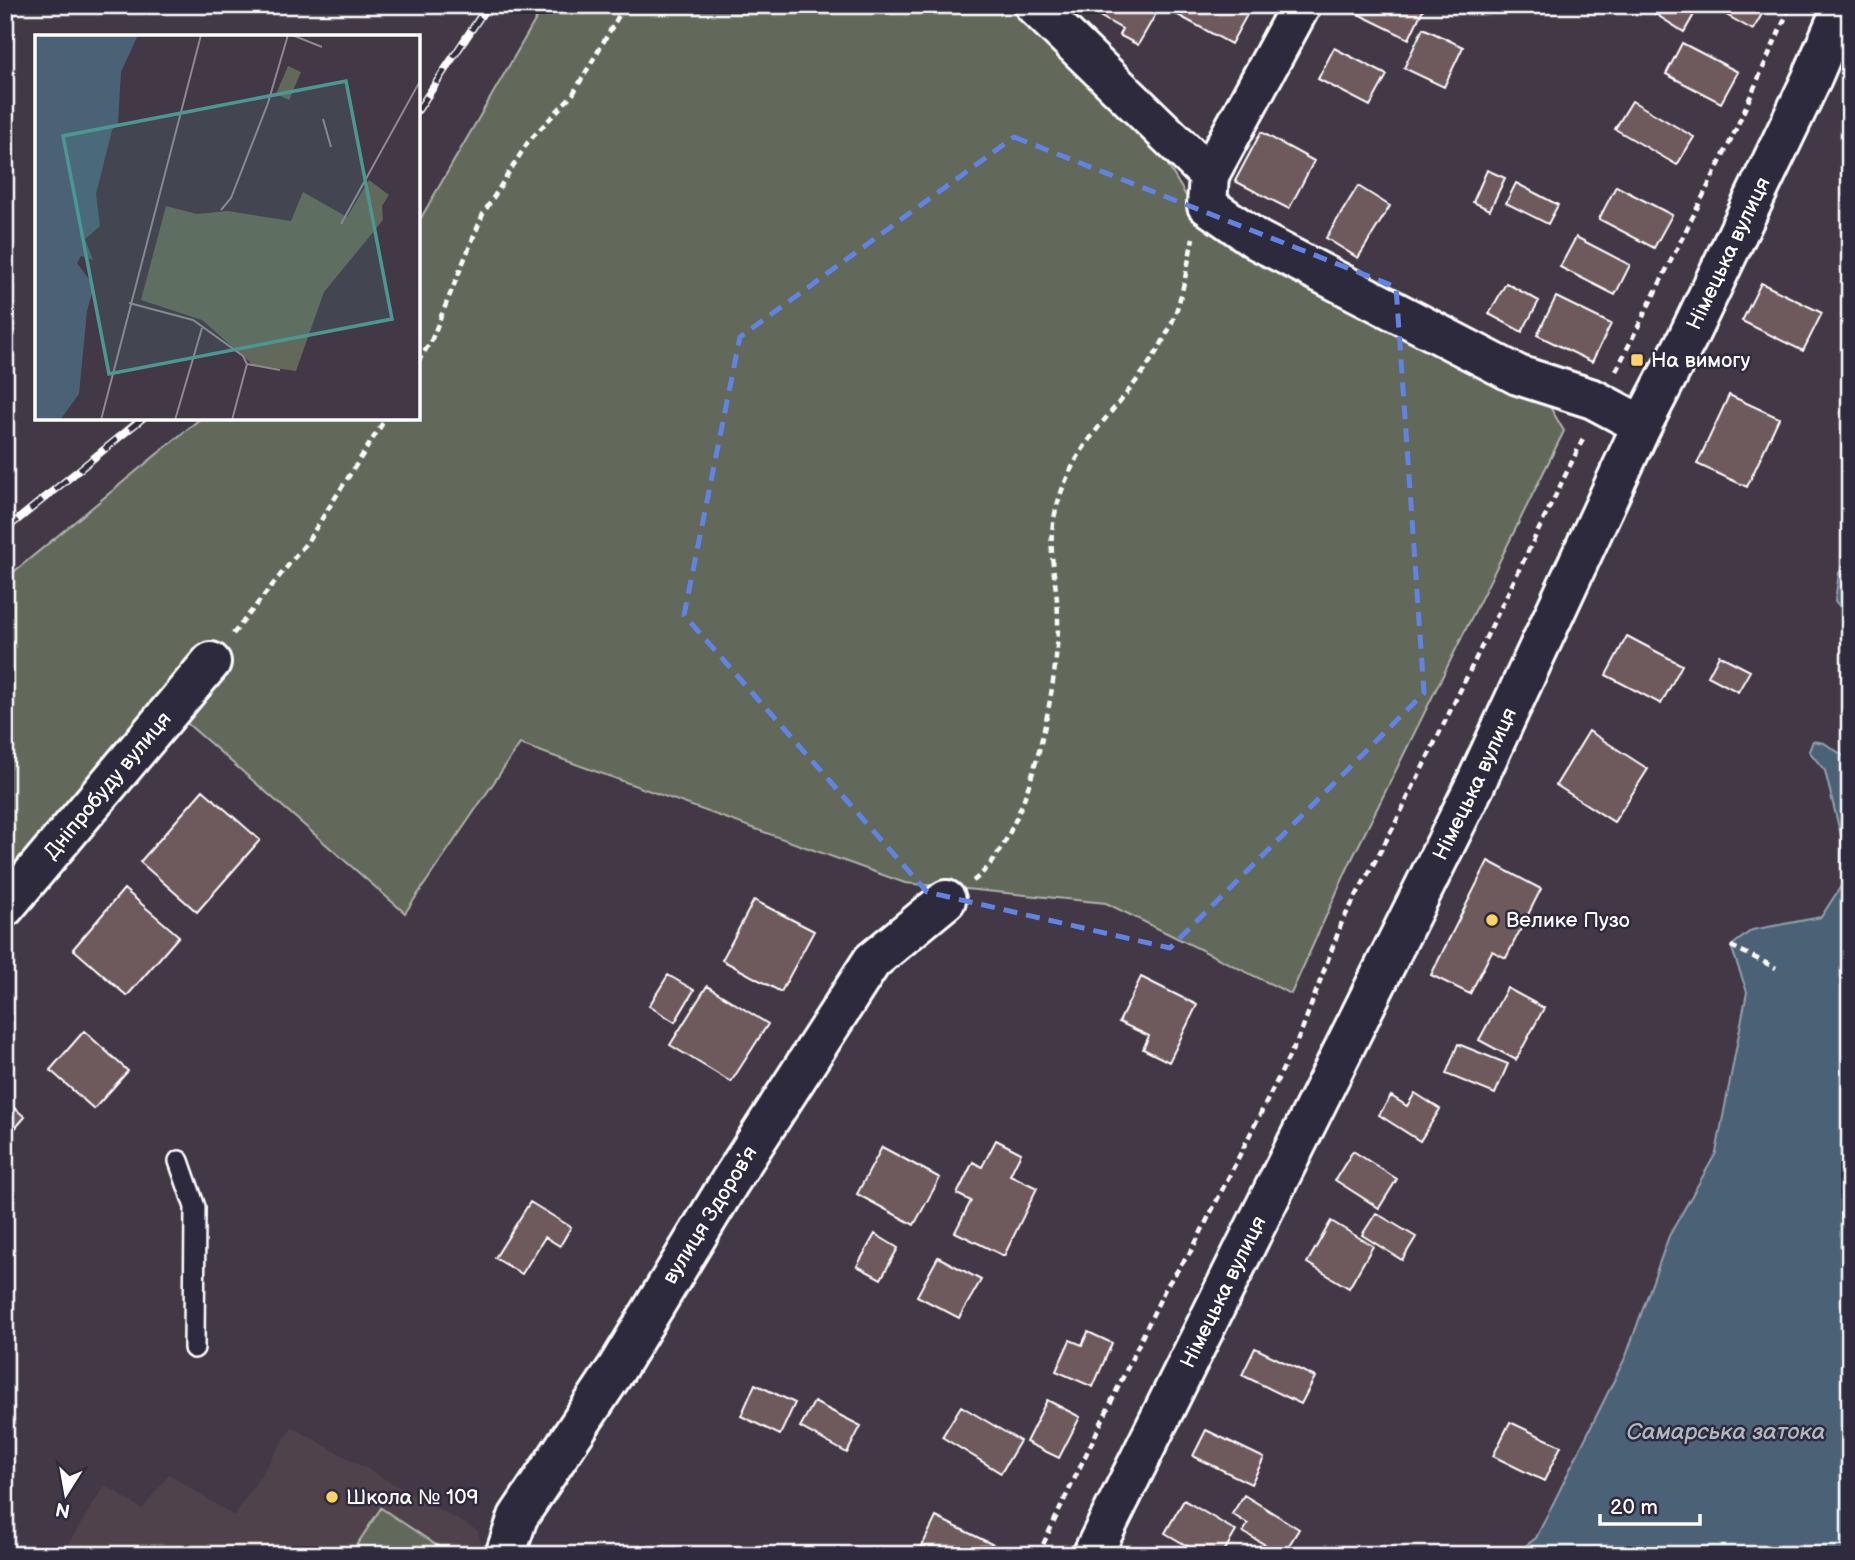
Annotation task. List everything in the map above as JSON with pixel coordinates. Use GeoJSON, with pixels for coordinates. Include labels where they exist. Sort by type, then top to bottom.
{"type":"FeatureCollection","features":[{"type":"Feature","properties":{"kind":"street"},"geometry":{"type":"LineString","coordinates":[[1034,5],[1256,240],[1518,375],[1600,403],[1642,425]]}},
{"type":"Feature","properties":{"kind":"street"},"geometry":{"type":"LineString","coordinates":[[1208,190],[1301,5]]}},
{"type":"Feature","properties":{"kind":"street","name":"Німецька вулиця"},"geometry":{"type":"LineString","coordinates":[[1092,1555],[1475,785],[1642,425],[1694,325],[1811,80],[1843,5]]}},
{"type":"Feature","properties":{"kind":"street","name":"Дніпробуду вулиця"},"geometry":{"type":"LineString","coordinates":[[5,907],[211,662]]}},
{"type":"Feature","properties":{"kind":"street","name":"вулиця Здоровʼя"},"geometry":{"type":"LineString","coordinates":[[505,1555],[518,1517],[617,1368],[729,1183],[872,961],[946,900]]}},
{"type":"Feature","properties":{"kind":"lane"},"geometry":{"type":"LineString","coordinates":[[179,1161],[195,1207],[194,1348]]}},
{"type":"Feature","properties":{"kind":"path"},"geometry":{"type":"LineString","coordinates":[[420,358],[430,341],[483,214],[528,142],[573,93],[625,5]]}},
{"type":"Feature","properties":{"kind":"path"},"geometry":{"type":"LineString","coordinates":[[1038,1555],[1166,1287],[1193,1248],[1300,1035],[1342,922],[1393,828],[1731,140],[1791,5]]}},
{"type":"Feature","properties":{"kind":"path"},"geometry":{"type":"LineString","coordinates":[[946,900],[984,872],[1009,836],[1029,786],[1050,695],[1058,621],[1053,525],[1070,467],[1165,339],[1178,309],[1197,222],[1208,190]]}},
{"type":"Feature","properties":{"kind":"path"},"geometry":{"type":"LineString","coordinates":[[211,662],[307,542],[385,420]]}},
{"type":"Feature","properties":{"kind":"path"},"geometry":{"type":"LineString","coordinates":[[1731,946],[1776,968]]}},
{"type":"Feature","properties":{"kind":"highlighted area"},"geometry":{"type":"Polygon","coordinates":[[[1014,137],[1396,287],[1424,693],[1170,948],[927,892],[684,615],[740,337],[1014,137]]]}},
{"type":"Feature","properties":{"kind":"shaded area","name":"Школа № 109"},"geometry":{"type":"Polygon","coordinates":[[[292,1427],[478,1531],[484,1555],[61,1555],[105,1485],[142,1509],[169,1474],[234,1516],[292,1427]]]}},
{"type":"Feature","properties":{"kind":"green space"},"geometry":{"type":"Polygon","coordinates":[[[544,5],[1029,5],[1166,162],[1204,226],[1528,392],[1550,407],[1564,431],[1349,865],[1291,994],[1106,903],[905,883],[520,744],[405,913],[158,698],[5,878],[5,579],[199,420],[420,420],[420,220],[544,5]]]}},
{"type":"Feature","properties":{"kind":"green space"},"geometry":{"type":"Polygon","coordinates":[[[381,1508],[451,1555],[350,1555],[381,1508]]]}},
{"type":"Feature","properties":{"kind":"water"},"geometry":{"type":"Polygon","coordinates":[[[1850,552],[1850,618],[1835,601],[1839,573],[1850,552]]]}},
{"type":"Feature","properties":{"kind":"water","name":"Самарська затока"},"geometry":{"type":"Polygon","coordinates":[[[1813,741],[1824,743],[1850,760],[1850,1555],[1513,1555],[1536,1538],[1626,1356],[1669,1236],[1716,1153],[1747,992],[1731,946],[1752,930],[1821,917],[1843,883],[1842,840],[1825,771],[1809,751],[1813,741]]]}},
{"type":"Feature","properties":{"kind":"building"},"geometry":{"type":"Polygon","coordinates":[[[1108,5],[1161,5],[1138,45],[1119,35],[1122,29],[1101,17],[1108,5]]]}},
{"type":"Feature","properties":{"kind":"building"},"geometry":{"type":"Polygon","coordinates":[[[1178,5],[1234,5],[1248,13],[1231,44],[1174,13],[1178,5]]]}},
{"type":"Feature","properties":{"kind":"building"},"geometry":{"type":"Polygon","coordinates":[[[1355,5],[1425,5],[1409,39],[1352,11],[1355,5]]]}},
{"type":"Feature","properties":{"kind":"building"},"geometry":{"type":"Polygon","coordinates":[[[1641,5],[1686,5],[1696,11],[1684,32],[1641,5]]]}},
{"type":"Feature","properties":{"kind":"building"},"geometry":{"type":"Polygon","coordinates":[[[1715,5],[1767,5],[1753,30],[1714,8],[1715,5]]]}},
{"type":"Feature","properties":{"kind":"building"},"geometry":{"type":"Polygon","coordinates":[[[1423,28],[1463,47],[1444,87],[1404,68],[1423,28]]]}},
{"type":"Feature","properties":{"kind":"building"},"geometry":{"type":"Polygon","coordinates":[[[1682,43],[1738,72],[1721,103],[1666,74],[1682,43]]]}},
{"type":"Feature","properties":{"kind":"building"},"geometry":{"type":"Polygon","coordinates":[[[1334,48],[1387,75],[1370,106],[1318,79],[1334,48]]]}},
{"type":"Feature","properties":{"kind":"building"},"geometry":{"type":"Polygon","coordinates":[[[1632,101],[1694,137],[1677,165],[1615,129],[1632,101]]]}},
{"type":"Feature","properties":{"kind":"building"},"geometry":{"type":"Polygon","coordinates":[[[1261,132],[1314,161],[1289,209],[1235,181],[1261,132]]]}},
{"type":"Feature","properties":{"kind":"building"},"geometry":{"type":"Polygon","coordinates":[[[1487,170],[1505,178],[1490,210],[1473,202],[1487,170]]]}},
{"type":"Feature","properties":{"kind":"building"},"geometry":{"type":"Polygon","coordinates":[[[1516,183],[1558,205],[1548,224],[1506,203],[1516,183]]]}},
{"type":"Feature","properties":{"kind":"building"},"geometry":{"type":"Polygon","coordinates":[[[1358,186],[1390,206],[1358,258],[1326,238],[1358,186]]]}},
{"type":"Feature","properties":{"kind":"building"},"geometry":{"type":"Polygon","coordinates":[[[1616,186],[1672,215],[1654,248],[1599,219],[1616,186]]]}},
{"type":"Feature","properties":{"kind":"building"},"geometry":{"type":"Polygon","coordinates":[[[1576,237],[1630,265],[1615,295],[1560,267],[1576,237]]]}},
{"type":"Feature","properties":{"kind":"building"},"geometry":{"type":"Polygon","coordinates":[[[1506,283],[1539,301],[1522,332],[1489,314],[1506,283]]]}},
{"type":"Feature","properties":{"kind":"building"},"geometry":{"type":"Polygon","coordinates":[[[1761,283],[1822,313],[1803,351],[1742,321],[1761,283]]]}},
{"type":"Feature","properties":{"kind":"building"},"geometry":{"type":"Polygon","coordinates":[[[1556,297],[1611,324],[1592,362],[1537,335],[1556,297]]]}},
{"type":"Feature","properties":{"kind":"building"},"geometry":{"type":"Polygon","coordinates":[[[1729,395],[1779,418],[1747,487],[1697,464],[1729,395]]]}},
{"type":"Feature","properties":{"kind":"building"},"geometry":{"type":"Polygon","coordinates":[[[1627,636],[1682,665],[1661,704],[1606,675],[1627,636]]]}},
{"type":"Feature","properties":{"kind":"building"},"geometry":{"type":"Polygon","coordinates":[[[1719,655],[1750,671],[1738,692],[1708,676],[1719,655]]]}},
{"type":"Feature","properties":{"kind":"building"},"geometry":{"type":"Polygon","coordinates":[[[1589,731],[1648,769],[1614,822],[1556,785],[1589,731]]]}},
{"type":"Feature","properties":{"kind":"building"},"geometry":{"type":"Polygon","coordinates":[[[203,790],[260,840],[197,912],[140,862],[203,790]]]}},
{"type":"Feature","properties":{"kind":"building","name":"Велике Пузо"},"geometry":{"type":"Polygon","coordinates":[[[1488,861],[1541,889],[1506,958],[1492,951],[1470,994],[1431,975],[1488,861]]]}},
{"type":"Feature","properties":{"kind":"building"},"geometry":{"type":"Polygon","coordinates":[[[124,889],[179,936],[127,996],[73,949],[124,889]]]}},
{"type":"Feature","properties":{"kind":"building"},"geometry":{"type":"Polygon","coordinates":[[[754,900],[814,931],[781,992],[722,960],[754,900]]]}},
{"type":"Feature","properties":{"kind":"building"},"geometry":{"type":"Polygon","coordinates":[[[668,975],[694,990],[675,1022],[649,1006],[668,975]]]}},
{"type":"Feature","properties":{"kind":"building"},"geometry":{"type":"Polygon","coordinates":[[[1141,977],[1197,1005],[1169,1062],[1143,1049],[1149,1036],[1119,1022],[1141,977]]]}},
{"type":"Feature","properties":{"kind":"building"},"geometry":{"type":"Polygon","coordinates":[[[707,986],[768,1024],[731,1082],[670,1045],[707,986]]]}},
{"type":"Feature","properties":{"kind":"building"},"geometry":{"type":"Polygon","coordinates":[[[1507,988],[1544,1008],[1516,1060],[1479,1040],[1507,988]]]}},
{"type":"Feature","properties":{"kind":"building"},"geometry":{"type":"Polygon","coordinates":[[[84,1031],[128,1071],[94,1109],[50,1070],[84,1031]]]}},
{"type":"Feature","properties":{"kind":"building"},"geometry":{"type":"Polygon","coordinates":[[[1458,1044],[1508,1064],[1495,1094],[1446,1074],[1458,1044]]]}},
{"type":"Feature","properties":{"kind":"building"},"geometry":{"type":"Polygon","coordinates":[[[1415,1093],[1440,1109],[1420,1141],[1379,1115],[1391,1096],[1407,1106],[1415,1093]]]}},
{"type":"Feature","properties":{"kind":"building"},"geometry":{"type":"Polygon","coordinates":[[[5,1100],[25,1117],[5,1140],[5,1100]]]}},
{"type":"Feature","properties":{"kind":"building"},"geometry":{"type":"Polygon","coordinates":[[[996,1140],[1021,1153],[1010,1175],[1037,1188],[1004,1256],[955,1232],[971,1201],[957,1194],[973,1162],[982,1167],[996,1140]]]}},
{"type":"Feature","properties":{"kind":"building"},"geometry":{"type":"Polygon","coordinates":[[[882,1147],[940,1178],[914,1225],[857,1194],[882,1147]]]}},
{"type":"Feature","properties":{"kind":"building"},"geometry":{"type":"Polygon","coordinates":[[[1353,1151],[1397,1179],[1379,1208],[1335,1180],[1353,1151]]]}},
{"type":"Feature","properties":{"kind":"building"},"geometry":{"type":"Polygon","coordinates":[[[530,1202],[571,1227],[560,1246],[545,1237],[522,1274],[495,1258],[530,1202]]]}},
{"type":"Feature","properties":{"kind":"building"},"geometry":{"type":"Polygon","coordinates":[[[1376,1213],[1416,1237],[1402,1260],[1362,1235],[1376,1213]]]}},
{"type":"Feature","properties":{"kind":"building"},"geometry":{"type":"Polygon","coordinates":[[[1331,1221],[1373,1246],[1349,1288],[1307,1263],[1331,1221]]]}},
{"type":"Feature","properties":{"kind":"building"},"geometry":{"type":"Polygon","coordinates":[[[875,1234],[898,1248],[881,1279],[857,1266],[875,1234]]]}},
{"type":"Feature","properties":{"kind":"building"},"geometry":{"type":"Polygon","coordinates":[[[938,1257],[981,1280],[959,1318],[917,1296],[938,1257]]]}},
{"type":"Feature","properties":{"kind":"building"},"geometry":{"type":"Polygon","coordinates":[[[1088,1332],[1112,1343],[1093,1387],[1056,1371],[1070,1340],[1082,1345],[1088,1332]]]}},
{"type":"Feature","properties":{"kind":"building"},"geometry":{"type":"Polygon","coordinates":[[[1255,1348],[1315,1377],[1301,1404],[1242,1375],[1255,1348]]]}},
{"type":"Feature","properties":{"kind":"building"},"geometry":{"type":"Polygon","coordinates":[[[755,1384],[795,1403],[780,1435],[741,1416],[755,1384]]]}},
{"type":"Feature","properties":{"kind":"building"},"geometry":{"type":"Polygon","coordinates":[[[1047,1400],[1080,1417],[1059,1458],[1026,1442],[1047,1400]]]}},
{"type":"Feature","properties":{"kind":"building"},"geometry":{"type":"Polygon","coordinates":[[[814,1402],[861,1426],[847,1453],[800,1427],[814,1402]]]}},
{"type":"Feature","properties":{"kind":"building"},"geometry":{"type":"Polygon","coordinates":[[[961,1406],[1020,1441],[1001,1473],[942,1437],[961,1406]]]}},
{"type":"Feature","properties":{"kind":"building"},"geometry":{"type":"Polygon","coordinates":[[[1510,1422],[1561,1446],[1544,1481],[1493,1456],[1510,1422]]]}},
{"type":"Feature","properties":{"kind":"building"},"geometry":{"type":"Polygon","coordinates":[[[1206,1430],[1264,1458],[1251,1484],[1193,1456],[1206,1430]]]}},
{"type":"Feature","properties":{"kind":"building"},"geometry":{"type":"Polygon","coordinates":[[[1244,1495],[1299,1529],[1283,1555],[1243,1532],[1248,1524],[1232,1514],[1244,1495]]]}},
{"type":"Feature","properties":{"kind":"building"},"geometry":{"type":"Polygon","coordinates":[[[1184,1500],[1236,1531],[1222,1555],[1203,1555],[1165,1533],[1184,1500]]]}},
{"type":"Feature","properties":{"kind":"building"},"geometry":{"type":"Polygon","coordinates":[[[936,1517],[1006,1551],[1004,1555],[930,1555],[920,1550],[936,1517]]]}},
{"type":"Feature","properties":{"kind":"railway"},"geometry":{"type":"LineString","coordinates":[[420,107],[488,5]]}},
{"type":"Feature","properties":{"kind":"railway"},"geometry":{"type":"LineString","coordinates":[[5,530],[141,420]]}},
{"type":"Feature","properties":{"kind":"place","name":"На вимогу"},"geometry":{"type":"Point","coordinates":[1637,360]}},
{"type":"Feature","properties":{"kind":"place","name":"Велике Пузо"},"geometry":{"type":"Point","coordinates":[1492,920]}},
{"type":"Feature","properties":{"kind":"place","name":"Школа № 109"},"geometry":{"type":"Point","coordinates":[332,1497]}}]}
